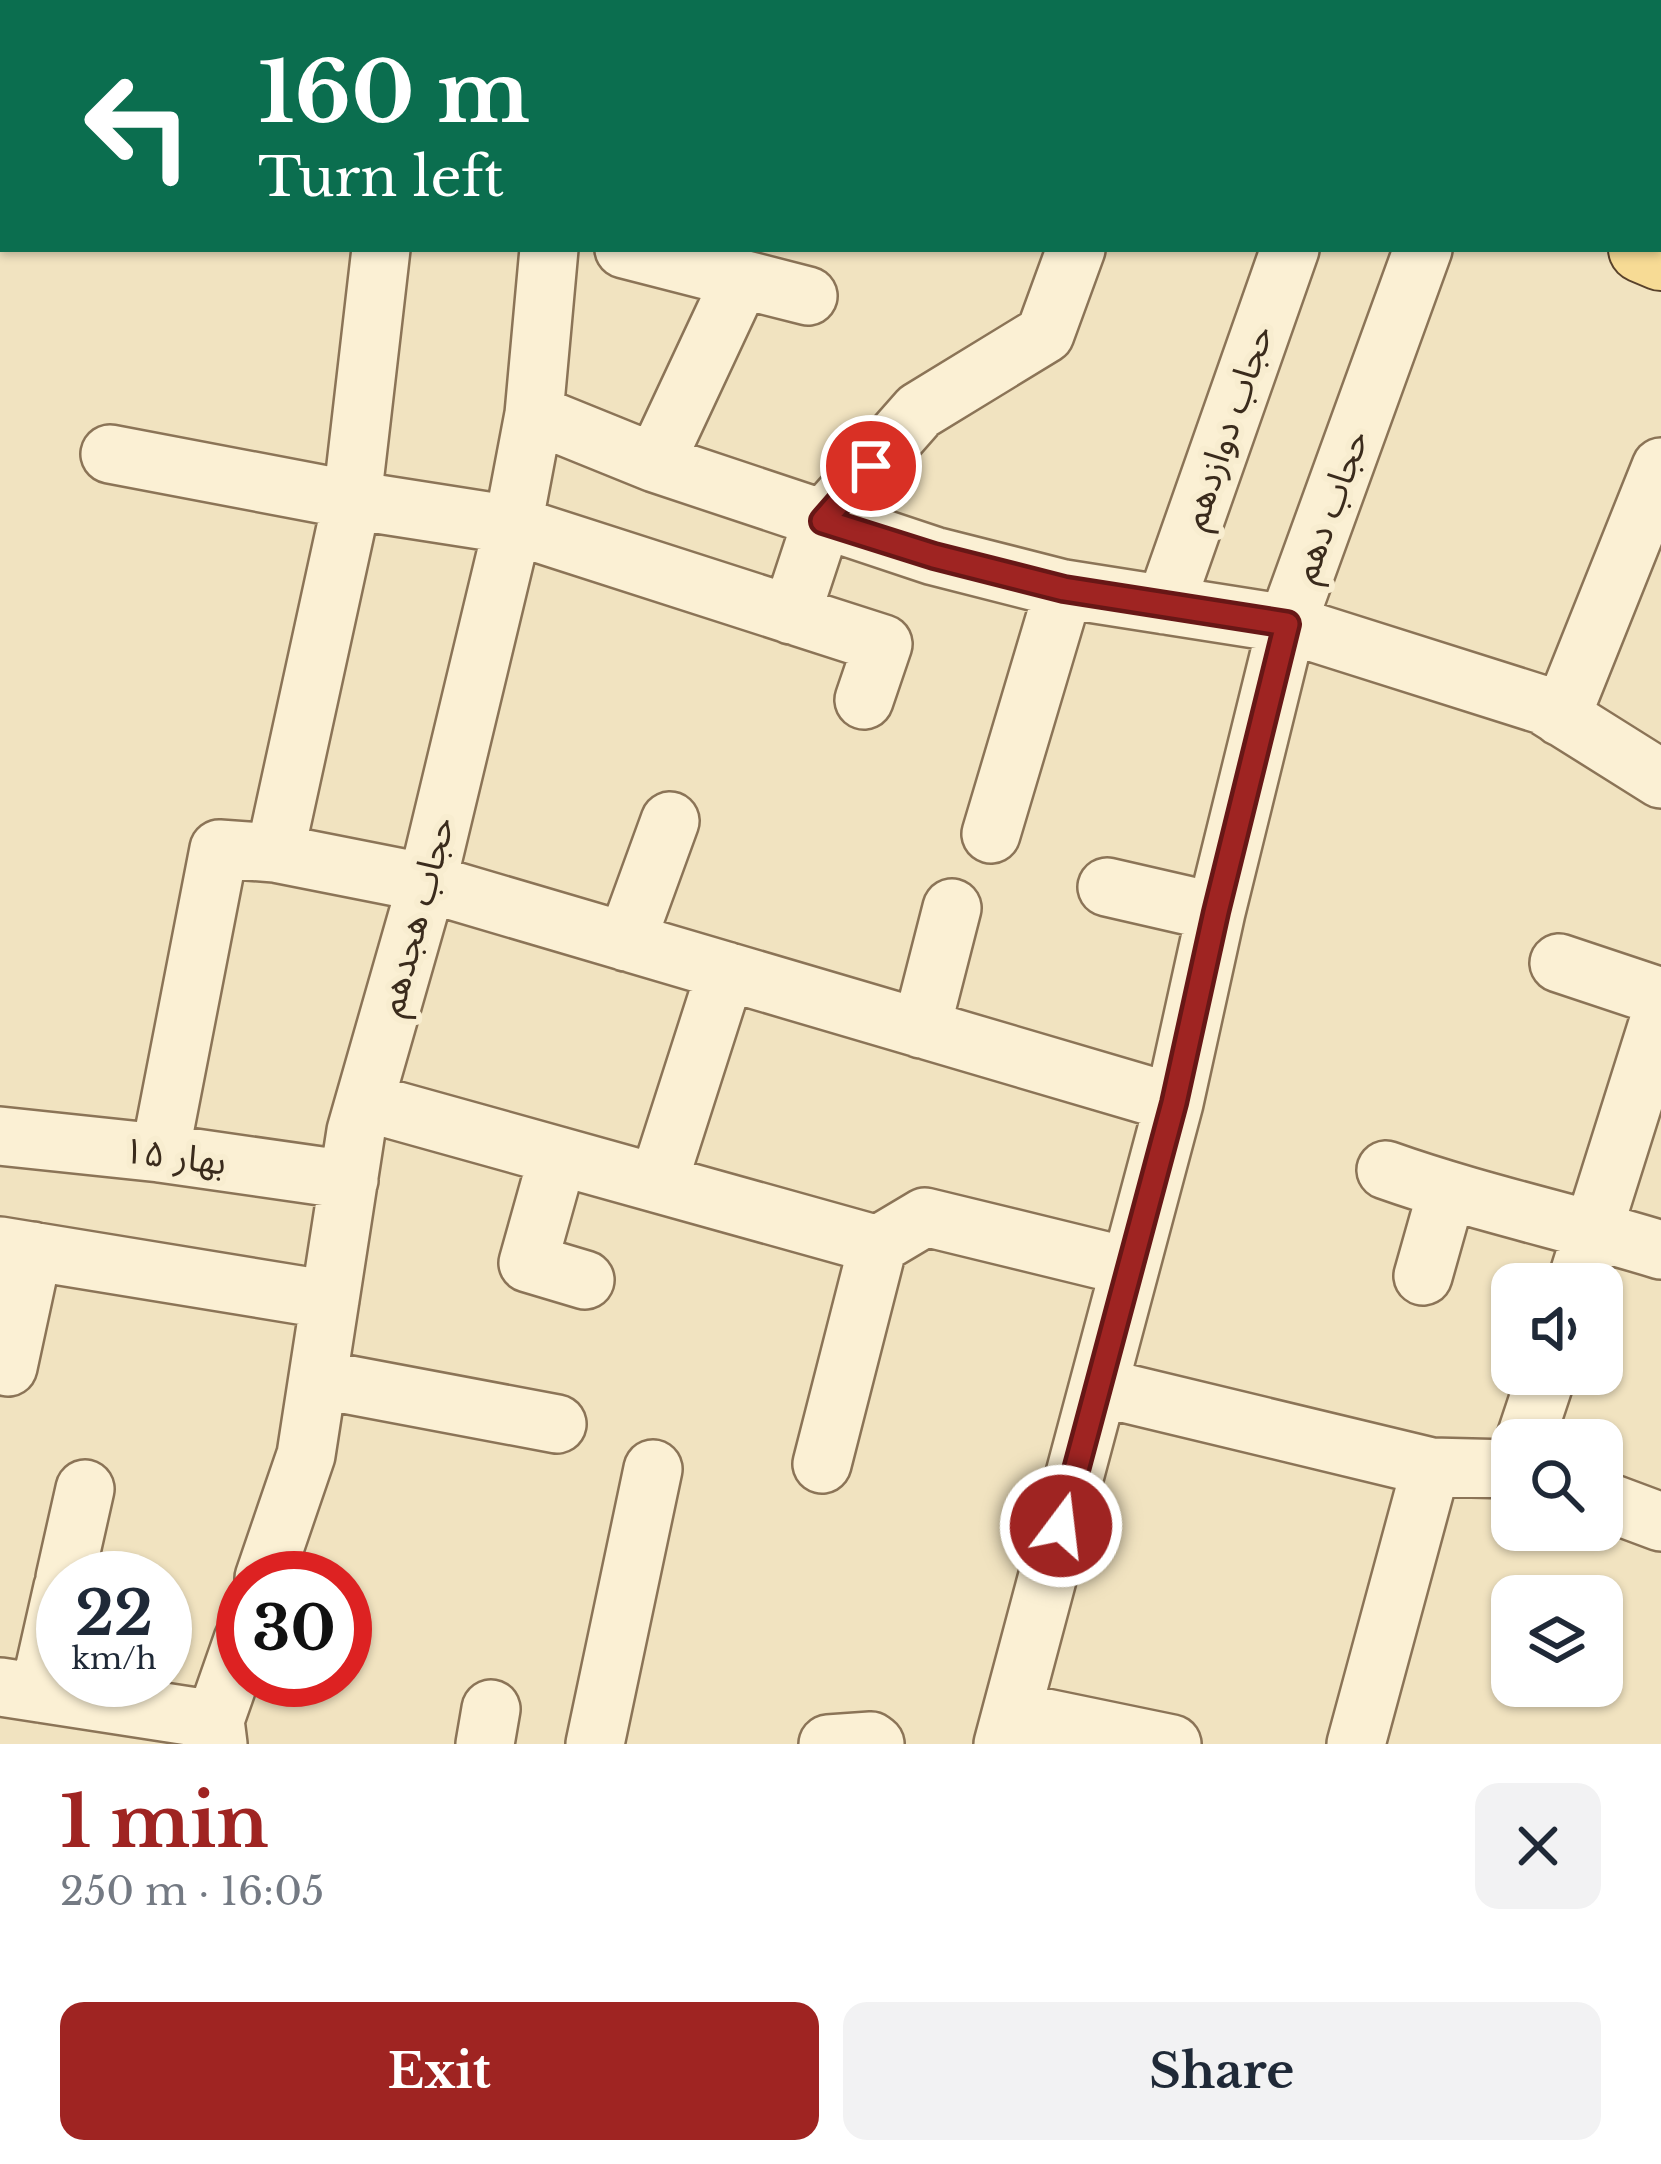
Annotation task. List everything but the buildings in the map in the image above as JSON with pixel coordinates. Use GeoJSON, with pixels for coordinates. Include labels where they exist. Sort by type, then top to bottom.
{"type":"FeatureCollection","features":[{"type":"Feature","properties":{"kind":"street"},"geometry":{"type":"LineString","coordinates":[[275,853],[352,500],[380,252]]}},
{"type":"Feature","properties":{"kind":"street","name":"حجاب هجدهم"},"geometry":{"type":"LineString","coordinates":[[273,1551],[306,1455],[356,1131],[427,883],[513,524],[534,414],[550,252]]}},
{"type":"Feature","properties":{"kind":"street"},"geometry":{"type":"LineString","coordinates":[[640,252],[712,265],[808,296]]}},
{"type":"Feature","properties":{"kind":"street"},"geometry":{"type":"LineString","coordinates":[[791,615],[823,521],[919,411],[1045,334],[1075,252]]}},
{"type":"Feature","properties":{"kind":"street","name":"حجاب دوازدهم"},"geometry":{"type":"LineString","coordinates":[[1165,604],[1288,252]]}},
{"type":"Feature","properties":{"kind":"street","name":"حجاب دهم"},"geometry":{"type":"LineString","coordinates":[[1007,1728],[1174,1103],[1287,624],[1422,252]]}},
{"type":"Feature","properties":{"kind":"street"},"geometry":{"type":"LineString","coordinates":[[655,463],[712,265]]}},
{"type":"Feature","properties":{"kind":"street"},"geometry":{"type":"LineString","coordinates":[[534,414],[655,463],[934,556],[1064,589],[1287,624],[1543,705],[1661,779]]}},
{"type":"Feature","properties":{"kind":"street"},"geometry":{"type":"LineString","coordinates":[[110,454],[352,500],[513,524],[883,644],[864,700]]}},
{"type":"Feature","properties":{"kind":"street"},"geometry":{"type":"LineString","coordinates":[[1561,717],[1661,466]]}},
{"type":"Feature","properties":{"kind":"street"},"geometry":{"type":"LineString","coordinates":[[991,835],[1064,589]]}},
{"type":"Feature","properties":{"kind":"street"},"geometry":{"type":"LineString","coordinates":[[626,942],[670,821]]}},
{"type":"Feature","properties":{"kind":"street"},"geometry":{"type":"LineString","coordinates":[[160,1153],[219,849],[275,853],[427,883],[1174,1103]]}},
{"type":"Feature","properties":{"kind":"street"},"geometry":{"type":"LineString","coordinates":[[1107,887],[1216,912]]}},
{"type":"Feature","properties":{"kind":"street"},"geometry":{"type":"LineString","coordinates":[[921,1029],[952,908]]}},
{"type":"Feature","properties":{"kind":"street"},"geometry":{"type":"LineString","coordinates":[[1559,963],[1661,997]]}},
{"type":"Feature","properties":{"kind":"street"},"geometry":{"type":"LineString","coordinates":[[658,1183],[726,971]]}},
{"type":"Feature","properties":{"kind":"street"},"geometry":{"type":"LineString","coordinates":[[1583,1263],[1661,1015]]}},
{"type":"Feature","properties":{"kind":"street"},"geometry":{"type":"LineString","coordinates":[[365,1102],[878,1244],[925,1217],[1130,1267]]}},
{"type":"Feature","properties":{"kind":"street","name":"بهار ۱۵"},"geometry":{"type":"LineString","coordinates":[[0,1136],[349,1180]]}},
{"type":"Feature","properties":{"kind":"street"},"geometry":{"type":"LineString","coordinates":[[558,1156],[528,1263],[585,1280]]}},
{"type":"Feature","properties":{"kind":"street"},"geometry":{"type":"LineString","coordinates":[[1386,1170],[1661,1250]]}},
{"type":"Feature","properties":{"kind":"street"},"geometry":{"type":"LineString","coordinates":[[1423,1276],[1447,1191]]}},
{"type":"Feature","properties":{"kind":"street"},"geometry":{"type":"LineString","coordinates":[[822,1463],[878,1244]]}},
{"type":"Feature","properties":{"kind":"street"},"geometry":{"type":"LineString","coordinates":[[8,1367],[16,1248],[331,1300]]}},
{"type":"Feature","properties":{"kind":"street"},"geometry":{"type":"LineString","coordinates":[[318,1379],[557,1424]]}},
{"type":"Feature","properties":{"kind":"street"},"geometry":{"type":"LineString","coordinates":[[1099,1387],[1431,1467],[1491,1468]]}},
{"type":"Feature","properties":{"kind":"street"},"geometry":{"type":"LineString","coordinates":[[1356,1744],[1431,1467]]}},
{"type":"Feature","properties":{"kind":"street"},"geometry":{"type":"LineString","coordinates":[[595,1744],[653,1468]]}},
{"type":"Feature","properties":{"kind":"street"},"geometry":{"type":"LineString","coordinates":[[71,1551],[85,1489]]}},
{"type":"Feature","properties":{"kind":"street"},"geometry":{"type":"LineString","coordinates":[[1623,1508],[1661,1522]]}},
{"type":"Feature","properties":{"kind":"street"},"geometry":{"type":"LineString","coordinates":[[36,1649],[19,1690],[217,1732]]}},
{"type":"Feature","properties":{"kind":"street"},"geometry":{"type":"LineString","coordinates":[[1007,1728],[1172,1744]]}},
{"type":"Feature","properties":{"kind":"street"},"geometry":{"type":"LineString","coordinates":[[828,1744],[875,1744]]}},
{"type":"Feature","properties":{"kind":"route"},"geometry":{"type":"LineString","coordinates":[[871,466],[823,521],[1064,589],[1287,624],[1174,1103],[1061,1526]]}}]}
